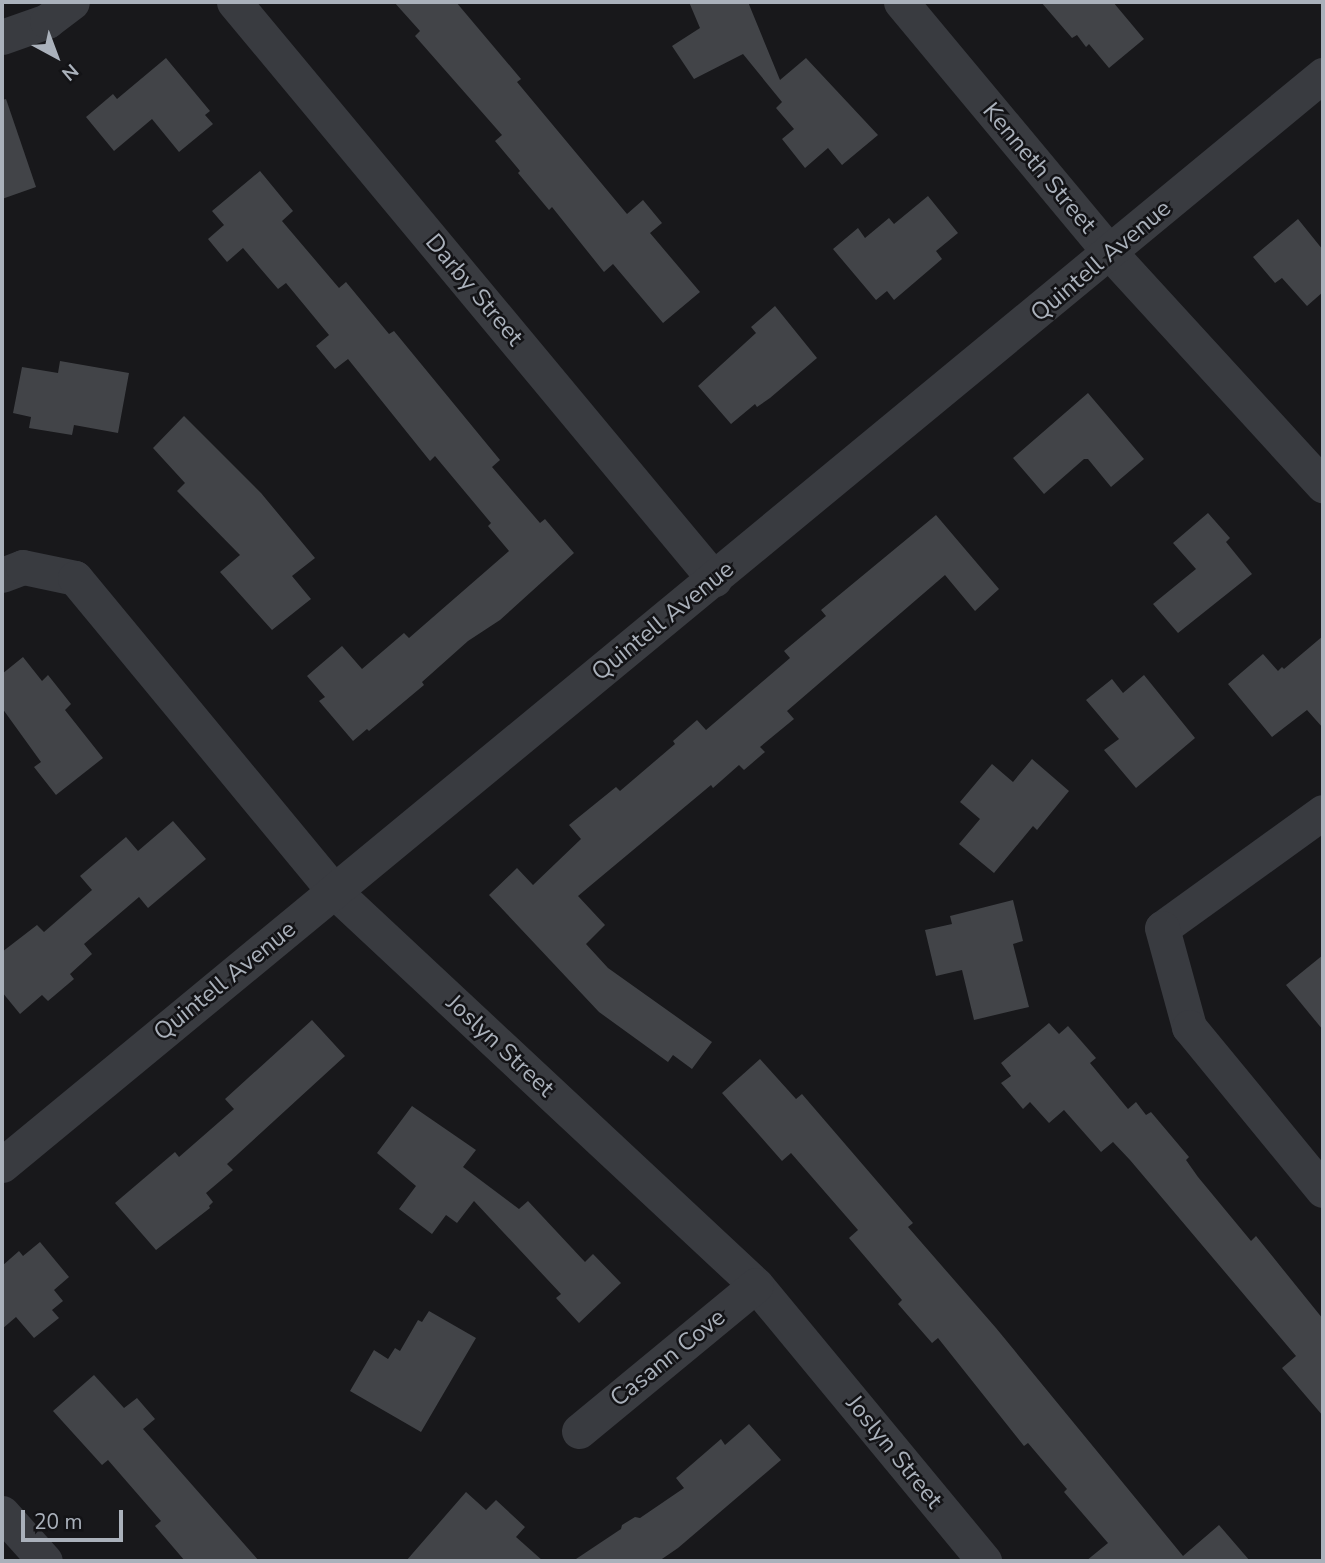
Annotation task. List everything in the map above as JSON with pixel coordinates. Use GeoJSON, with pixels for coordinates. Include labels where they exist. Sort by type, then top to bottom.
{"type":"FeatureCollection","features":[{"type":"Feature","properties":{"kind":"street"},"geometry":{"type":"LineString","coordinates":[[2,37],[47,21],[72,2]]}},
{"type":"Feature","properties":{"kind":"street","name":"Darby Street"},"geometry":{"type":"LineString","coordinates":[[234,2],[714,579]]}},
{"type":"Feature","properties":{"kind":"street","name":"Kenneth Street"},"geometry":{"type":"LineString","coordinates":[[901,2],[1111,254],[1323,485]]}},
{"type":"Feature","properties":{"kind":"street","name":"Quintell Avenue"},"geometry":{"type":"LineString","coordinates":[[2,1165],[1111,254],[1323,75]]}},
{"type":"Feature","properties":{"kind":"street","name":"Joslyn Street"},"geometry":{"type":"LineString","coordinates":[[2,575],[23,568],[75,578],[334,891],[757,1285],[984,1561]]}},
{"type":"Feature","properties":{"kind":"street"},"geometry":{"type":"LineString","coordinates":[[1323,811],[1163,928],[1189,1027],[1323,1190]]}},
{"type":"Feature","properties":{"kind":"street","name":"Casann Cove"},"geometry":{"type":"LineString","coordinates":[[579,1431],[757,1285]]}},
{"type":"Feature","properties":{"kind":"street"},"geometry":{"type":"LineString","coordinates":[[2,1513],[45,1561]]}},
{"type":"Feature","properties":{"kind":"building"},"geometry":{"type":"Polygon","coordinates":[[[394,2],[456,2],[521,79],[517,82],[627,214],[643,200],[662,223],[650,233],[700,292],[663,323],[613,264],[604,272],[552,207],[549,210],[518,173],[520,171],[495,141],[502,135],[415,36],[420,31],[394,2]]]}},
{"type":"Feature","properties":{"kind":"building"},"geometry":{"type":"Polygon","coordinates":[[[689,2],[748,2],[780,80],[806,58],[878,135],[842,165],[828,148],[805,168],[782,139],[794,129],[776,108],[782,102],[743,54],[694,79],[672,46],[700,28],[689,2]]]}},
{"type":"Feature","properties":{"kind":"building"},"geometry":{"type":"Polygon","coordinates":[[[1041,2],[1113,2],[1144,39],[1109,68],[1089,44],[1086,47],[1077,35],[1072,38],[1041,2]]]}},
{"type":"Feature","properties":{"kind":"building"},"geometry":{"type":"Polygon","coordinates":[[[166,58],[210,111],[205,115],[213,124],[179,152],[152,119],[114,151],[86,117],[113,94],[117,99],[166,58]]]}},
{"type":"Feature","properties":{"kind":"building"},"geometry":{"type":"Polygon","coordinates":[[[6,99],[36,187],[2,199],[2,100],[6,99]]]}},
{"type":"Feature","properties":{"kind":"building"},"geometry":{"type":"Polygon","coordinates":[[[260,171],[293,211],[282,221],[339,288],[346,282],[389,334],[394,331],[500,460],[492,467],[540,523],[545,519],[574,553],[500,620],[468,641],[422,682],[424,685],[353,741],[319,701],[325,697],[307,676],[342,646],[362,669],[404,633],[409,638],[509,551],[488,526],[491,523],[435,456],[430,461],[348,359],[335,369],[316,346],[329,335],[286,283],[278,289],[243,248],[227,262],[208,239],[224,225],[212,211],[260,171]]]}},
{"type":"Feature","properties":{"kind":"building"},"geometry":{"type":"Polygon","coordinates":[[[928,196],[958,233],[936,251],[942,259],[894,300],[887,291],[876,300],[833,249],[858,228],[865,238],[889,218],[894,224],[928,196]]]}},
{"type":"Feature","properties":{"kind":"building"},"geometry":{"type":"Polygon","coordinates":[[[1298,219],[1323,250],[1323,292],[1307,306],[1282,278],[1275,283],[1253,257],[1298,219]]]}},
{"type":"Feature","properties":{"kind":"building"},"geometry":{"type":"Polygon","coordinates":[[[775,306],[817,358],[770,398],[757,407],[755,404],[731,424],[698,386],[756,333],[751,327],[775,306]]]}},
{"type":"Feature","properties":{"kind":"building"},"geometry":{"type":"Polygon","coordinates":[[[60,361],[129,373],[118,433],[74,425],[72,435],[29,428],[31,417],[13,413],[22,367],[58,373],[60,361]]]}},
{"type":"Feature","properties":{"kind":"building"},"geometry":{"type":"Polygon","coordinates":[[[1088,393],[1144,459],[1111,487],[1088,459],[1084,459],[1044,494],[1013,458],[1088,393]]]}},
{"type":"Feature","properties":{"kind":"building"},"geometry":{"type":"Polygon","coordinates":[[[184,416],[261,493],[315,558],[292,576],[311,599],[272,630],[220,572],[240,555],[177,491],[185,483],[153,448],[184,416]]]}},
{"type":"Feature","properties":{"kind":"building"},"geometry":{"type":"Polygon","coordinates":[[[1208,513],[1230,538],[1226,542],[1252,574],[1178,633],[1153,604],[1196,569],[1173,543],[1208,513]]]}},
{"type":"Feature","properties":{"kind":"building"},"geometry":{"type":"Polygon","coordinates":[[[936,515],[999,589],[975,611],[945,575],[787,711],[794,719],[760,747],[765,752],[744,770],[739,765],[713,788],[711,785],[578,896],[605,925],[586,944],[608,968],[712,1042],[692,1069],[673,1055],[668,1062],[599,1012],[489,895],[517,868],[533,885],[581,839],[569,825],[616,787],[620,791],[675,744],[673,741],[697,720],[706,730],[790,658],[784,651],[826,616],[821,610],[936,515]]]}},
{"type":"Feature","properties":{"kind":"building"},"geometry":{"type":"Polygon","coordinates":[[[1323,636],[1323,728],[1307,710],[1272,737],[1228,684],[1263,654],[1278,671],[1282,667],[1284,669],[1323,636]]]}},
{"type":"Feature","properties":{"kind":"building"},"geometry":{"type":"Polygon","coordinates":[[[23,657],[42,681],[48,675],[71,704],[65,710],[103,758],[56,795],[34,767],[41,762],[2,708],[2,674],[23,657]]]}},
{"type":"Feature","properties":{"kind":"building"},"geometry":{"type":"Polygon","coordinates":[[[1144,675],[1195,738],[1136,788],[1104,750],[1119,739],[1086,700],[1112,679],[1123,693],[1144,675]]]}},
{"type":"Feature","properties":{"kind":"building"},"geometry":{"type":"Polygon","coordinates":[[[1032,759],[1069,791],[1037,830],[1033,826],[994,873],[959,844],[980,819],[960,802],[992,764],[1013,782],[1032,759]]]}},
{"type":"Feature","properties":{"kind":"building"},"geometry":{"type":"Polygon","coordinates":[[[173,821],[206,859],[148,908],[139,897],[84,944],[92,954],[70,974],[74,979],[48,1001],[42,995],[20,1014],[2,992],[2,952],[37,925],[44,932],[92,890],[80,876],[126,837],[138,851],[173,821]]]}},
{"type":"Feature","properties":{"kind":"building"},"geometry":{"type":"Polygon","coordinates":[[[1013,900],[1023,941],[1013,944],[1029,1007],[974,1020],[962,970],[936,976],[925,930],[952,924],[950,916],[1013,900]]]}},
{"type":"Feature","properties":{"kind":"building"},"geometry":{"type":"Polygon","coordinates":[[[1323,955],[1323,1030],[1286,985],[1323,955]]]}},
{"type":"Feature","properties":{"kind":"building"},"geometry":{"type":"Polygon","coordinates":[[[312,1020],[345,1056],[227,1164],[233,1170],[206,1193],[213,1202],[210,1208],[156,1250],[115,1203],[175,1152],[179,1157],[234,1109],[225,1099],[312,1020]]]}},
{"type":"Feature","properties":{"kind":"building"},"geometry":{"type":"Polygon","coordinates":[[[1049,1023],[1059,1034],[1068,1026],[1096,1058],[1090,1063],[1128,1109],[1136,1102],[1146,1115],[1151,1112],[1189,1157],[1186,1160],[1198,1177],[1251,1241],[1256,1236],[1323,1319],[1323,1416],[1282,1368],[1296,1356],[1113,1142],[1101,1152],[1064,1110],[1049,1123],[1030,1102],[1023,1109],[1001,1083],[1011,1076],[1001,1063],[1049,1023]]]}},
{"type":"Feature","properties":{"kind":"building"},"geometry":{"type":"Polygon","coordinates":[[[760,1059],[796,1099],[802,1094],[913,1223],[908,1227],[996,1328],[1183,1556],[1219,1525],[1250,1561],[1086,1561],[1108,1543],[1064,1492],[1067,1489],[1028,1443],[1024,1446],[938,1338],[932,1343],[898,1304],[902,1300],[849,1238],[858,1230],[791,1153],[782,1161],[722,1093],[760,1059]]]}},
{"type":"Feature","properties":{"kind":"building"},"geometry":{"type":"Polygon","coordinates":[[[412,1106],[476,1150],[463,1167],[519,1209],[528,1201],[585,1262],[593,1254],[621,1283],[579,1323],[556,1298],[561,1294],[474,1201],[457,1223],[446,1215],[432,1234],[399,1209],[416,1186],[377,1153],[412,1106]]]}},
{"type":"Feature","properties":{"kind":"building"},"geometry":{"type":"Polygon","coordinates":[[[40,1242],[69,1277],[54,1290],[63,1301],[52,1310],[59,1318],[34,1338],[16,1317],[2,1329],[2,1266],[19,1251],[23,1256],[40,1242]]]}},
{"type":"Feature","properties":{"kind":"building"},"geometry":{"type":"Polygon","coordinates":[[[429,1311],[476,1338],[421,1432],[350,1391],[374,1350],[388,1359],[395,1348],[400,1351],[418,1320],[422,1322],[429,1311]]]}},
{"type":"Feature","properties":{"kind":"building"},"geometry":{"type":"Polygon","coordinates":[[[94,1375],[124,1408],[137,1398],[155,1419],[143,1429],[259,1561],[185,1561],[155,1526],[161,1521],[108,1460],[102,1465],[53,1411],[94,1375]]]}},
{"type":"Feature","properties":{"kind":"building"},"geometry":{"type":"Polygon","coordinates":[[[749,1424],[781,1460],[678,1548],[659,1561],[573,1561],[621,1529],[622,1525],[635,1517],[640,1518],[684,1488],[676,1478],[721,1439],[725,1445],[749,1424]]]}},
{"type":"Feature","properties":{"kind":"building"},"geometry":{"type":"Polygon","coordinates":[[[466,1492],[486,1510],[496,1500],[525,1527],[516,1537],[543,1561],[406,1561],[466,1492]]]}}]}
